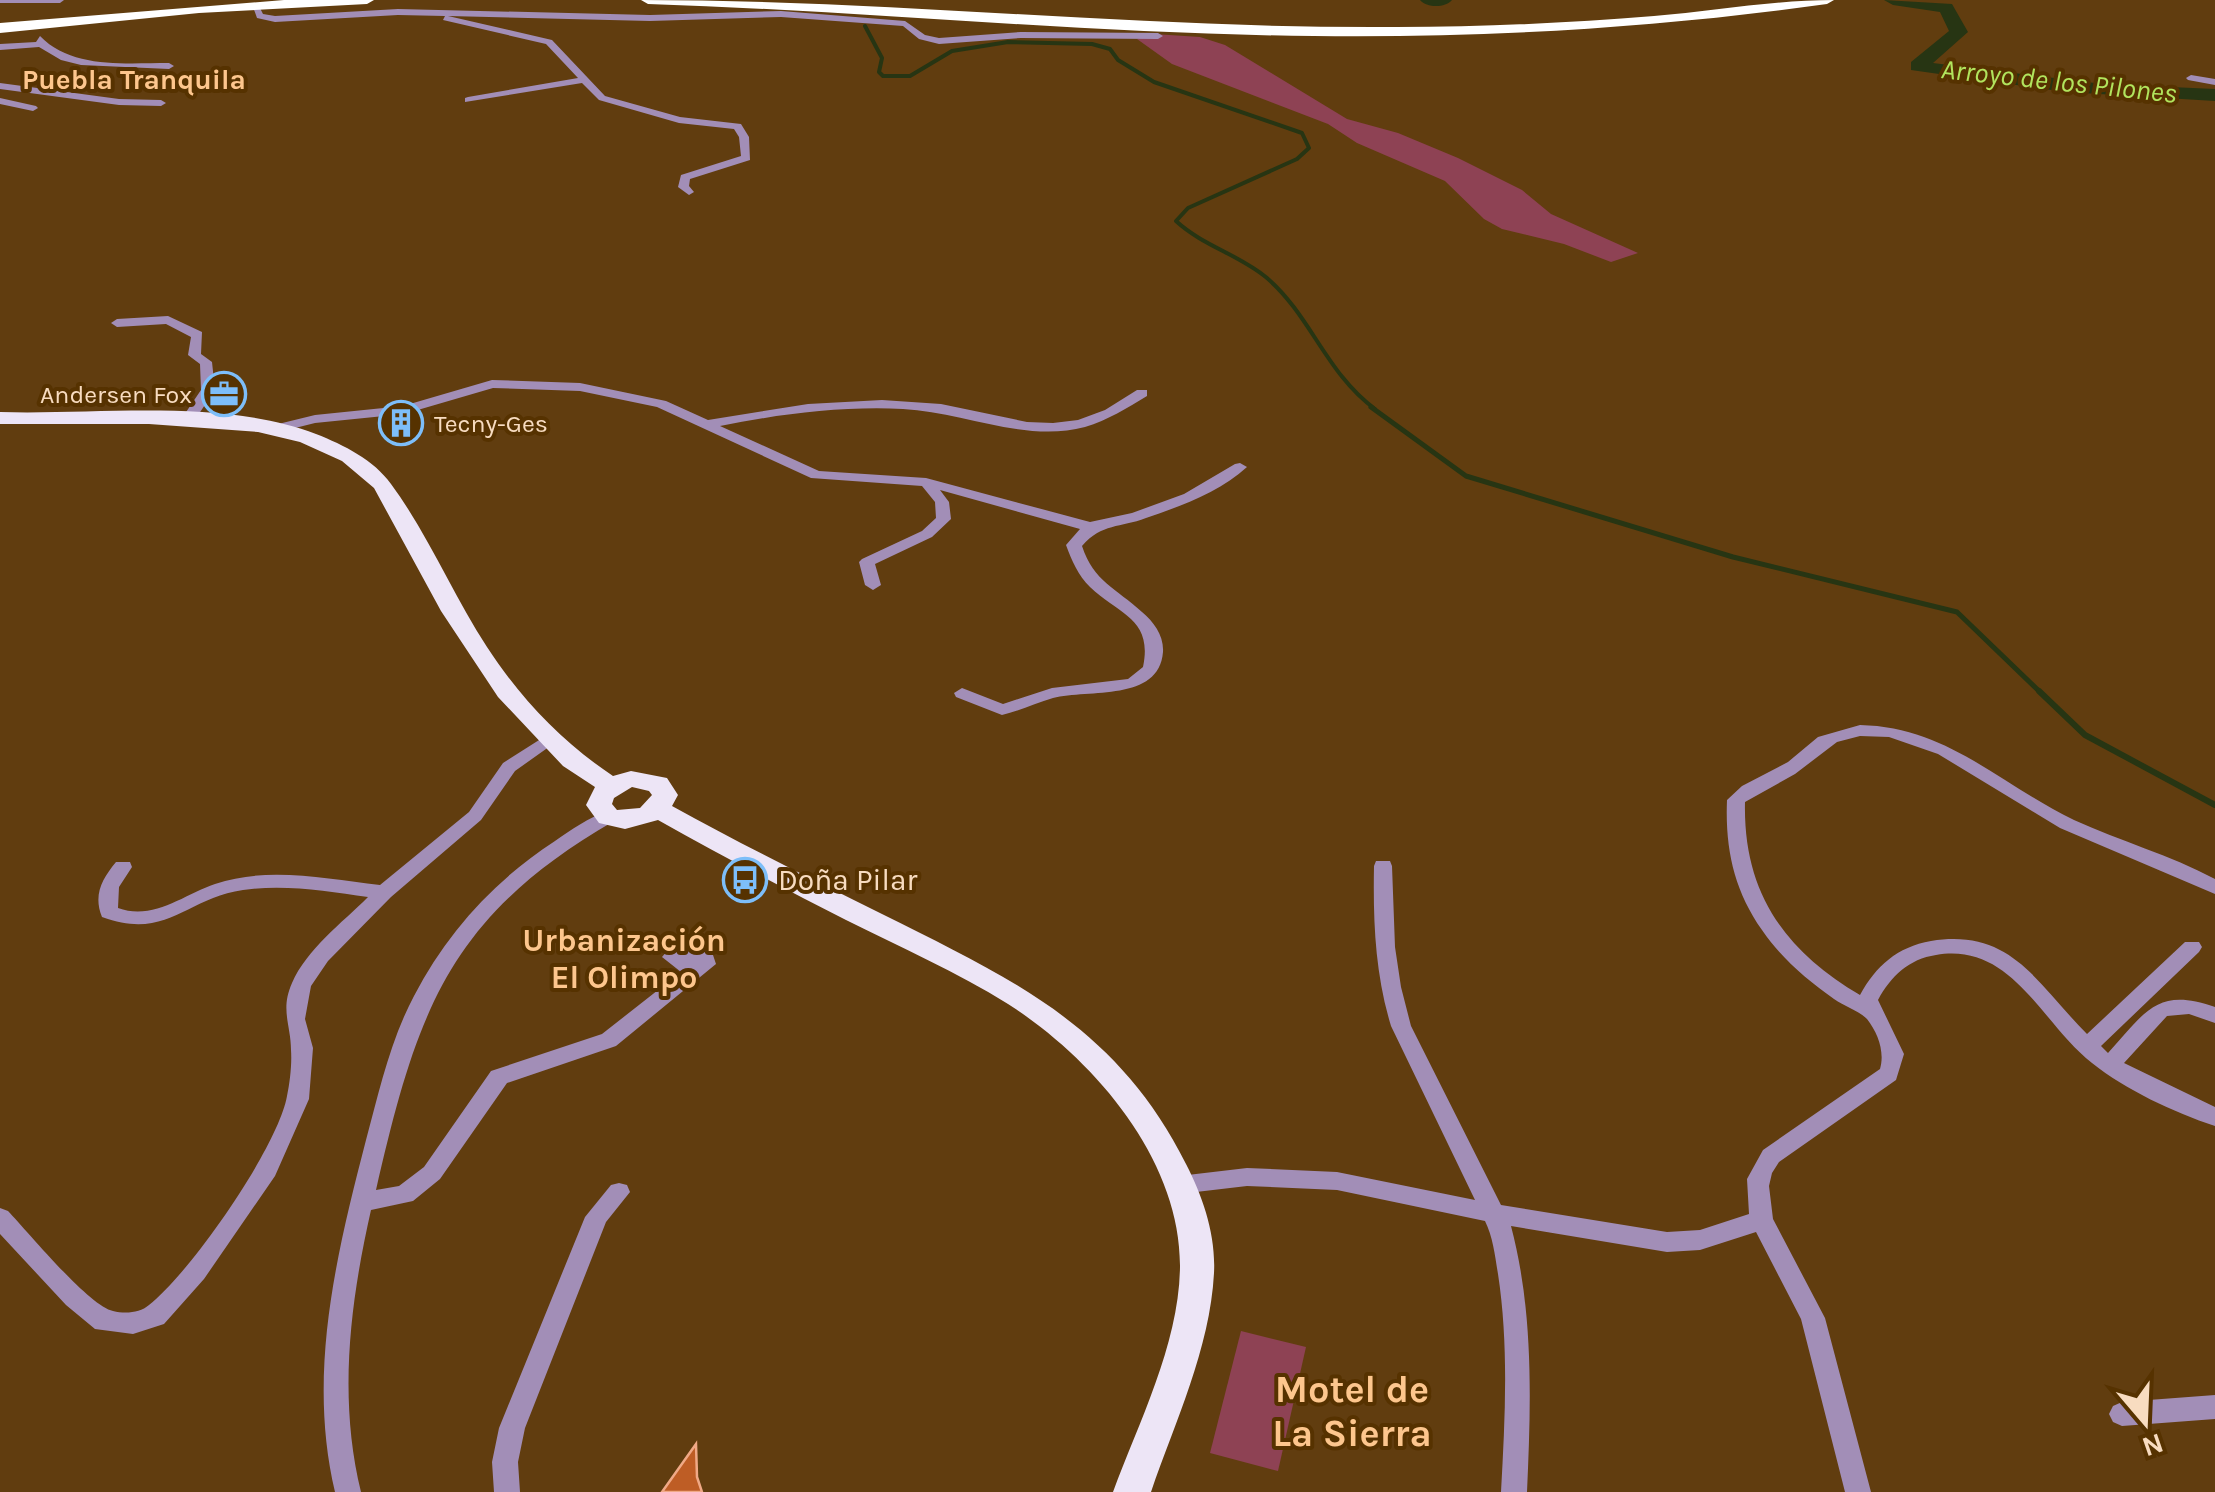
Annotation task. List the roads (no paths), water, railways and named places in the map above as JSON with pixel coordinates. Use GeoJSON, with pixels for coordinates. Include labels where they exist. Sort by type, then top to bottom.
{"type":"FeatureCollection","features":[{"type":"Feature","properties":{"kind":"highway"},"geometry":{"type":"LineString","coordinates":[[0,19],[201,0]]}},
{"type":"Feature","properties":{"kind":"highway"},"geometry":{"type":"LineString","coordinates":[[0,30],[116,16],[367,0]]}},
{"type":"Feature","properties":{"kind":"highway"},"geometry":{"type":"LineString","coordinates":[[648,0],[1126,26],[1297,30],[1570,24],[1827,0]]}},
{"type":"Feature","properties":{"kind":"highway"},"geometry":{"type":"LineString","coordinates":[[824,0],[1296,22],[1578,15],[1748,0]]}},
{"type":"Feature","properties":{"kind":"main road"},"geometry":{"type":"LineString","coordinates":[[0,418],[188,421],[275,428],[335,446],[370,470],[503,688],[546,740],[585,772],[611,786]]}},
{"type":"Feature","properties":{"kind":"main road"},"geometry":{"type":"LineString","coordinates":[[631,779],[650,780],[664,796],[658,809],[628,820],[608,817],[599,806],[611,786],[631,779]]}},
{"type":"Feature","properties":{"kind":"main road"},"geometry":{"type":"LineString","coordinates":[[658,809],[975,973],[1048,1017],[1089,1052],[1123,1091],[1152,1133],[1179,1185],[1196,1244],[1196,1288],[1186,1329],[1132,1492]]}},
{"type":"Feature","properties":{"kind":"street"},"geometry":{"type":"LineString","coordinates":[[0,0],[60,0]]}},
{"type":"Feature","properties":{"kind":"street"},"geometry":{"type":"LineString","coordinates":[[255,6],[260,16],[275,19],[424,12],[650,18],[815,16],[905,24],[922,37],[939,41],[1021,35],[1158,36]]}},
{"type":"Feature","properties":{"kind":"street"},"geometry":{"type":"LineString","coordinates":[[424,12],[549,42],[602,98],[678,120],[720,122],[741,130],[746,158],[685,177],[683,187],[689,192]]}},
{"type":"Feature","properties":{"kind":"street"},"geometry":{"type":"LineString","coordinates":[[0,19],[40,41],[54,55],[100,64],[169,66]]}},
{"type":"Feature","properties":{"kind":"street"},"geometry":{"type":"LineString","coordinates":[[0,47],[40,41]]}},
{"type":"Feature","properties":{"kind":"street"},"geometry":{"type":"LineString","coordinates":[[2190,78],[2215,82]]}},
{"type":"Feature","properties":{"kind":"street"},"geometry":{"type":"LineString","coordinates":[[468,100],[582,80]]}},
{"type":"Feature","properties":{"kind":"street"},"geometry":{"type":"LineString","coordinates":[[0,86],[119,102],[161,103]]}},
{"type":"Feature","properties":{"kind":"street"},"geometry":{"type":"LineString","coordinates":[[0,101],[33,108]]}},
{"type":"Feature","properties":{"kind":"street"},"geometry":{"type":"LineString","coordinates":[[117,323],[168,320],[198,335],[194,355],[206,362],[208,390],[188,421]]}},
{"type":"Feature","properties":{"kind":"street"},"geometry":{"type":"LineString","coordinates":[[275,428],[314,418],[404,410],[473,388],[510,383],[580,387],[636,397],[709,424],[741,444],[816,476],[926,482],[1090,528]]}},
{"type":"Feature","properties":{"kind":"street"},"geometry":{"type":"LineString","coordinates":[[709,424],[767,413],[914,405],[1061,429],[1111,414],[1142,393]]}},
{"type":"Feature","properties":{"kind":"street"},"geometry":{"type":"LineString","coordinates":[[962,693],[1002,710],[1052,693],[1134,683],[1150,669],[1152,635],[1147,623],[1097,588],[1074,544],[1090,528],[1174,504],[1240,468]]}},
{"type":"Feature","properties":{"kind":"street"},"geometry":{"type":"LineString","coordinates":[[873,586],[866,562],[911,542],[944,519],[942,502],[926,482]]}},
{"type":"Feature","properties":{"kind":"street"},"geometry":{"type":"LineString","coordinates":[[1872,1012],[1834,991],[1782,944],[1750,894],[1740,863],[1734,816],[1736,800],[1756,784],[1786,772],[1828,738],[1865,730],[1910,736],[1934,745],[2048,814],[2215,887]]}},
{"type":"Feature","properties":{"kind":"street"},"geometry":{"type":"LineString","coordinates":[[0,1218],[75,1298],[104,1321],[133,1323],[155,1316],[196,1272],[264,1176],[298,1099],[302,1048],[295,1020],[301,985],[321,956],[384,892],[474,816],[510,767],[546,740]]}},
{"type":"Feature","properties":{"kind":"street"},"geometry":{"type":"LineString","coordinates":[[348,1492],[337,1460],[337,1347],[343,1288],[362,1202],[412,1022],[436,976],[471,925],[502,892],[569,838],[608,817]]}},
{"type":"Feature","properties":{"kind":"street"},"geometry":{"type":"LineString","coordinates":[[1382,866],[1383,950],[1391,996],[1407,1039],[1492,1212],[1507,1252],[1519,1390],[1514,1492]]}},
{"type":"Feature","properties":{"kind":"street"},"geometry":{"type":"LineString","coordinates":[[123,867],[110,883],[106,898],[108,912],[126,921],[154,918],[235,885],[279,880],[384,892]]}},
{"type":"Feature","properties":{"kind":"street"},"geometry":{"type":"LineString","coordinates":[[1858,1492],[1813,1318],[1762,1220],[1754,1188],[1758,1171],[1810,1126],[1888,1074],[1895,1062],[1890,1039],[1868,1000],[1898,959],[1937,946],[1974,946],[2017,969],[2086,1047],[2110,1065],[2215,1117]]}},
{"type":"Feature","properties":{"kind":"street"},"geometry":{"type":"LineString","coordinates":[[2086,1047],[2192,947]]}},
{"type":"Feature","properties":{"kind":"street"},"geometry":{"type":"LineString","coordinates":[[362,1202],[404,1194],[432,1173],[499,1077],[609,1040],[696,972]]}},
{"type":"Feature","properties":{"kind":"street"},"geometry":{"type":"LineString","coordinates":[[2110,1065],[2161,1009],[2190,1006],[2215,1015]]}},
{"type":"Feature","properties":{"kind":"street"},"geometry":{"type":"LineString","coordinates":[[1179,1185],[1247,1177],[1337,1181],[1667,1242],[1700,1240],[1762,1220]]}},
{"type":"Feature","properties":{"kind":"street"},"geometry":{"type":"LineString","coordinates":[[508,1492],[506,1462],[512,1428],[597,1217],[618,1192]]}},
{"type":"Feature","properties":{"kind":"street"},"geometry":{"type":"LineString","coordinates":[[2122,1414],[2215,1407]]}},
{"type":"Feature","properties":{"kind":"waterway","name":"Arroyo de los Pilones"},"geometry":{"type":"LineString","coordinates":[[1429,0],[1443,0]]}},
{"type":"Feature","properties":{"kind":"waterway","name":"Arroyo de los Pilones"},"geometry":{"type":"LineString","coordinates":[[1893,0],[1946,8],[1959,32],[1918,66],[2066,86],[2215,95]]}},
{"type":"Feature","properties":{"kind":"waterway"},"geometry":{"type":"LineString","coordinates":[[865,26],[882,58],[879,72],[883,76],[910,76],[952,51],[1008,42],[1092,44],[1110,49],[1118,60],[1154,82],[1302,133],[1309,148],[1297,159],[1188,208],[1176,221],[1267,278],[1296,309],[1344,379],[1375,409]]}},
{"type":"Feature","properties":{"kind":"waterway"},"geometry":{"type":"LineString","coordinates":[[1371,407],[1466,476],[1733,557],[1957,612],[2041,693]]}},
{"type":"Feature","properties":{"kind":"waterway"},"geometry":{"type":"LineString","coordinates":[[2039,691],[2085,735],[2215,805]]}},
{"type":"Feature","properties":{"kind":"place","name":"Andersen Fox"},"geometry":{"type":"Point","coordinates":[224,394]}},
{"type":"Feature","properties":{"kind":"place","name":"Tecny-Ges"},"geometry":{"type":"Point","coordinates":[401,423]}},
{"type":"Feature","properties":{"kind":"place","name":"Doña Pilar"},"geometry":{"type":"Point","coordinates":[745,880]}},
{"type":"Feature","properties":{"kind":"district","name":"Puebla Tranquila"},"geometry":{"type":"Point","coordinates":[134,79]}},
{"type":"Feature","properties":{"kind":"district","name":"Urbanización El Olimpo"},"geometry":{"type":"Point","coordinates":[624,958]}},
{"type":"Feature","properties":{"kind":"district","name":"Motel de La Sierra"},"geometry":{"type":"Point","coordinates":[1352,1411]}}]}
